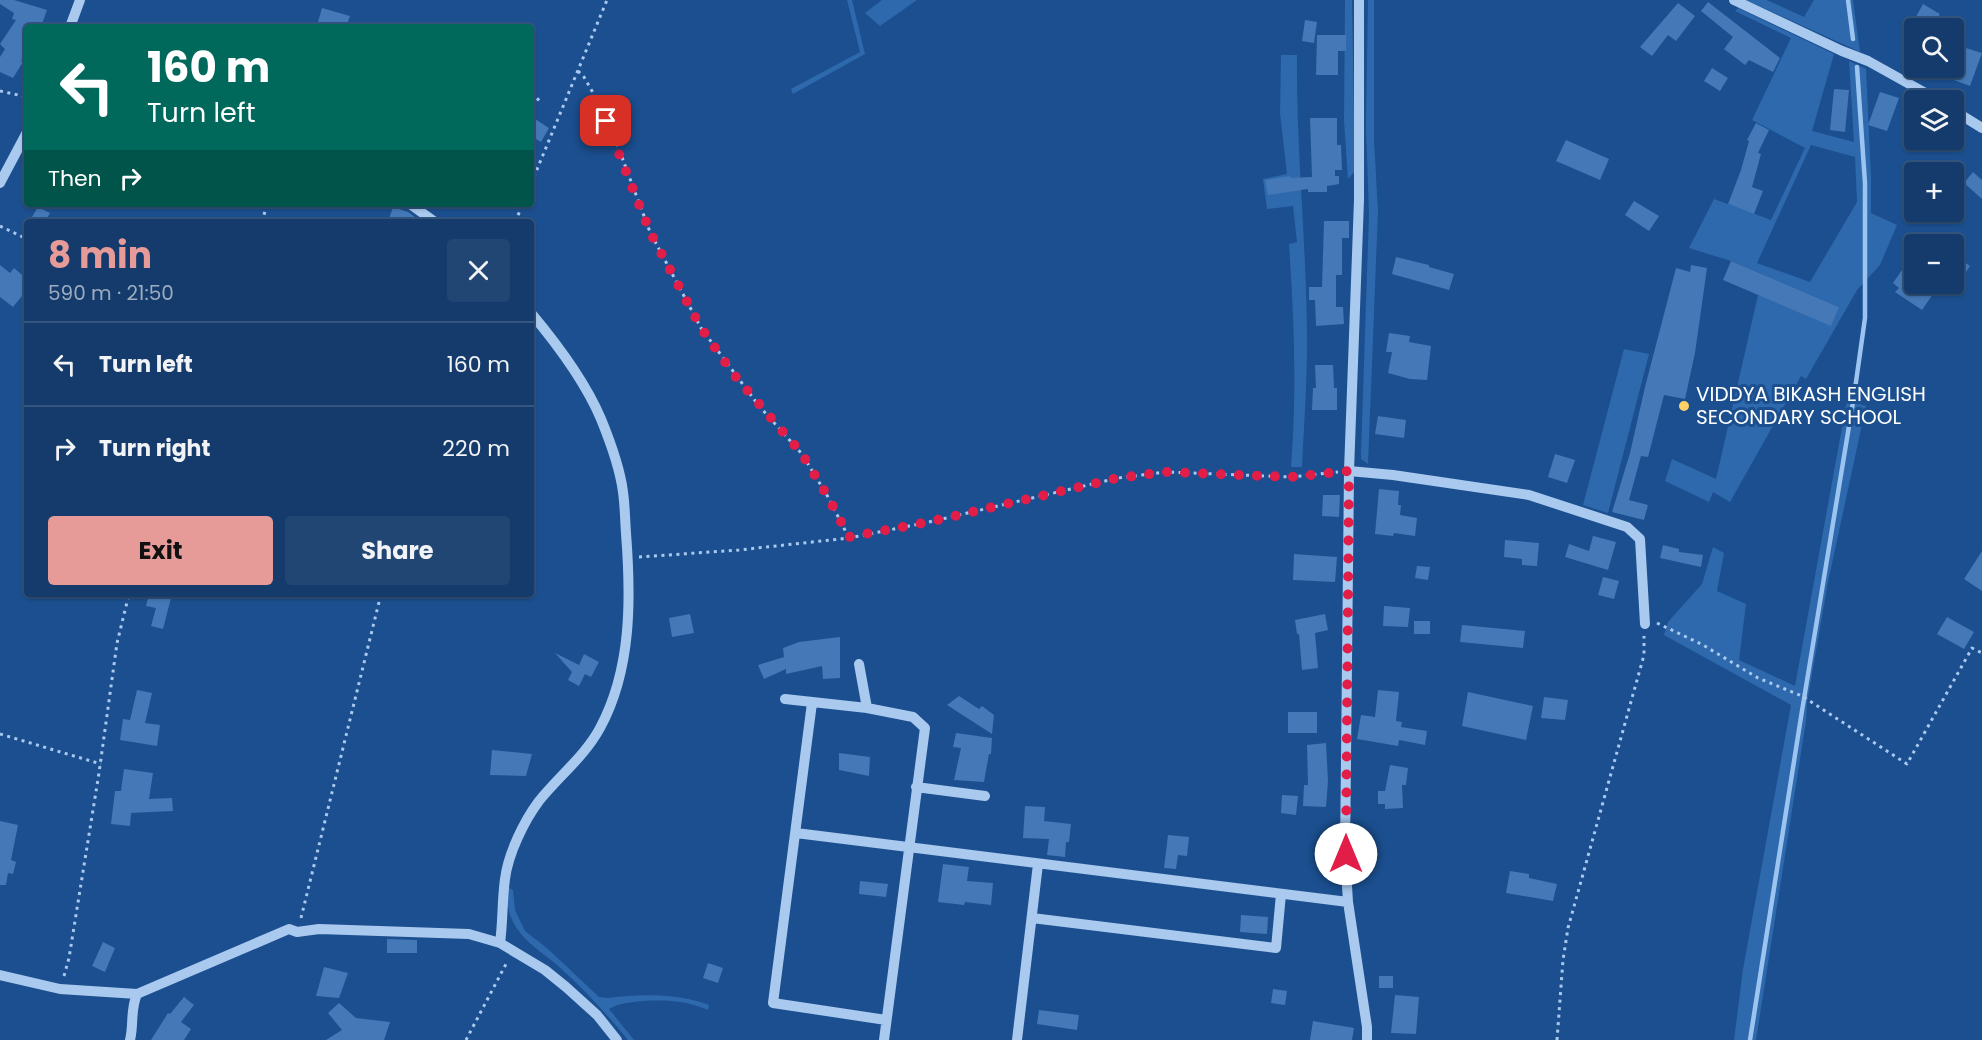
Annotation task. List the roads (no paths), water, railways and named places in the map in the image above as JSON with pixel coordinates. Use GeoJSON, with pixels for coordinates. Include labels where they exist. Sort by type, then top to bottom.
{"type":"FeatureCollection","features":[{"type":"Feature","properties":{"kind":"street"},"geometry":{"type":"LineString","coordinates":[[71,24],[80,0]]}},
{"type":"Feature","properties":{"kind":"street"},"geometry":{"type":"LineString","coordinates":[[1359,0],[1359,200],[1349,471],[1346,842],[1348,902],[1367,1040]]}},
{"type":"Feature","properties":{"kind":"street"},"geometry":{"type":"LineString","coordinates":[[1734,0],[1868,61],[1920,90]]}},
{"type":"Feature","properties":{"kind":"street"},"geometry":{"type":"LineString","coordinates":[[1964,117],[1982,128]]}},
{"type":"Feature","properties":{"kind":"street"},"geometry":{"type":"LineString","coordinates":[[0,183],[24,138]]}},
{"type":"Feature","properties":{"kind":"street"},"geometry":{"type":"LineString","coordinates":[[414,207],[431,219]]}},
{"type":"Feature","properties":{"kind":"street"},"geometry":{"type":"LineString","coordinates":[[501,943],[505,878],[519,833],[539,802],[587,749],[600,728],[612,701],[625,654],[628,615],[628,558],[623,491],[609,439],[588,392],[534,317]]}},
{"type":"Feature","properties":{"kind":"street"},"geometry":{"type":"LineString","coordinates":[[1349,471],[1393,475],[1529,495],[1627,527],[1640,539],[1645,620]]}},
{"type":"Feature","properties":{"kind":"street"},"geometry":{"type":"LineString","coordinates":[[859,664],[867,708]]}},
{"type":"Feature","properties":{"kind":"street"},"geometry":{"type":"LineString","coordinates":[[785,699],[867,708],[913,717],[925,728],[884,1040]]}},
{"type":"Feature","properties":{"kind":"street"},"geometry":{"type":"LineString","coordinates":[[812,703],[773,1003],[886,1020]]}},
{"type":"Feature","properties":{"kind":"street"},"geometry":{"type":"LineString","coordinates":[[916,787],[985,796]]}},
{"type":"Feature","properties":{"kind":"street"},"geometry":{"type":"LineString","coordinates":[[796,833],[1348,902]]}},
{"type":"Feature","properties":{"kind":"street"},"geometry":{"type":"LineString","coordinates":[[1017,1040],[1038,864]]}},
{"type":"Feature","properties":{"kind":"street"},"geometry":{"type":"LineString","coordinates":[[1032,918],[1276,948],[1281,894]]}},
{"type":"Feature","properties":{"kind":"street"},"geometry":{"type":"LineString","coordinates":[[0,975],[60,989],[137,994],[288,928],[297,932],[319,929],[469,934],[501,943],[545,970],[597,1015],[617,1040]]}},
{"type":"Feature","properties":{"kind":"street"},"geometry":{"type":"LineString","coordinates":[[130,1040],[132,1007],[137,994]]}},
{"type":"Feature","properties":{"kind":"waterway"},"geometry":{"type":"LineString","coordinates":[[1848,0],[1853,39]]}},
{"type":"Feature","properties":{"kind":"waterway"},"geometry":{"type":"LineString","coordinates":[[1750,1040],[1865,318],[1865,183],[1857,67]]}},
{"type":"Feature","properties":{"kind":"place","name":"VIDDYA BIKASH ENGLISH SECONDARY SCHOOL"},"geometry":{"type":"Point","coordinates":[1684,406]}}]}
